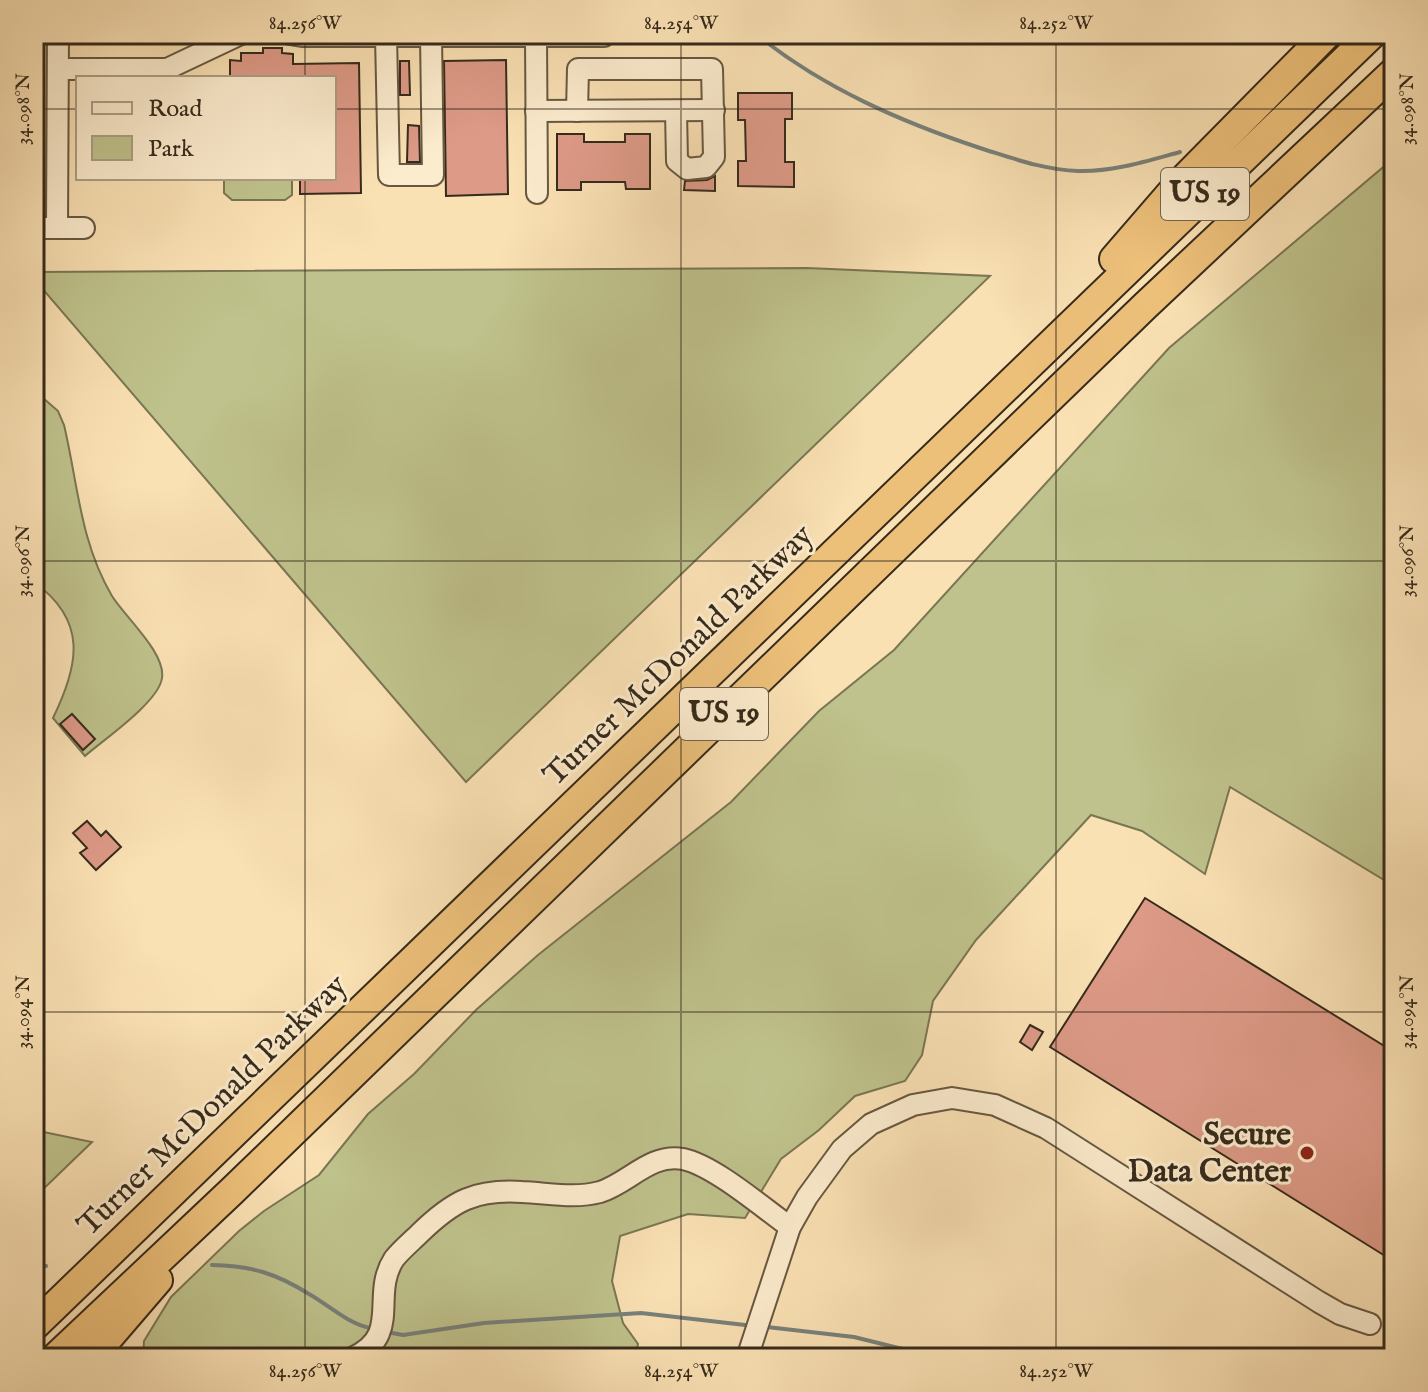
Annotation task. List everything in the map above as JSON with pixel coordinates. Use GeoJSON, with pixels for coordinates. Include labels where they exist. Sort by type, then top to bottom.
{"type":"FeatureCollection","features":[{"type":"Feature","properties":{"kind":"highway"},"geometry":{"type":"LineString","coordinates":[[1038,353],[1178,185],[1327,34]]}},
{"type":"Feature","properties":{"kind":"highway","name":"Turner McDonald Parkway"},"geometry":{"type":"LineString","coordinates":[[34,1326],[1038,353],[1372,34]]}},
{"type":"Feature","properties":{"kind":"highway","name":"US 19"},"geometry":{"type":"LineString","coordinates":[[55,1358],[232,1191],[1145,306],[1394,72]]}},
{"type":"Feature","properties":{"kind":"highway"},"geometry":{"type":"LineString","coordinates":[[1305,155],[1394,80]]}},
{"type":"Feature","properties":{"kind":"highway"},"geometry":{"type":"LineString","coordinates":[[91,1358],[232,1191]]}},
{"type":"Feature","properties":{"kind":"street"},"geometry":{"type":"LineString","coordinates":[[57,228],[68,169],[58,69],[58,34]]}},
{"type":"Feature","properties":{"kind":"street"},"geometry":{"type":"LineString","coordinates":[[58,69],[118,74],[167,69],[241,34]]}},
{"type":"Feature","properties":{"kind":"street"},"geometry":{"type":"LineString","coordinates":[[290,34],[596,35]]}},
{"type":"Feature","properties":{"kind":"street"},"geometry":{"type":"LineString","coordinates":[[386,36],[389,175],[433,175],[431,36]]}},
{"type":"Feature","properties":{"kind":"street"},"geometry":{"type":"LineString","coordinates":[[536,36],[537,193]]}},
{"type":"Feature","properties":{"kind":"street"},"geometry":{"type":"LineString","coordinates":[[577,111],[578,69],[712,69],[714,157],[706,167],[687,169],[677,161],[676,111]]}},
{"type":"Feature","properties":{"kind":"street"},"geometry":{"type":"LineString","coordinates":[[536,111],[714,110]]}},
{"type":"Feature","properties":{"kind":"street"},"geometry":{"type":"LineString","coordinates":[[34,228],[84,228]]}},
{"type":"Feature","properties":{"kind":"street"},"geometry":{"type":"LineString","coordinates":[[747,1358],[790,1227],[807,1197],[842,1149],[871,1124],[913,1105],[952,1098],[995,1105],[1046,1128],[1319,1302],[1340,1314],[1370,1324]]}},
{"type":"Feature","properties":{"kind":"street"},"geometry":{"type":"LineString","coordinates":[[352,1358],[375,1343],[383,1327],[387,1275],[395,1259],[454,1203],[475,1195],[523,1192],[580,1195],[612,1187],[665,1158],[683,1159],[714,1174],[790,1227]]}},
{"type":"Feature","properties":{"kind":"green space"},"geometry":{"type":"Polygon","coordinates":[[[1394,158],[1394,886],[1230,787],[1205,874],[1142,831],[1091,815],[976,940],[933,1001],[922,1055],[905,1081],[855,1096],[819,1130],[781,1159],[745,1218],[688,1214],[620,1236],[612,1281],[623,1323],[638,1344],[635,1358],[143,1358],[144,1341],[171,1297],[239,1231],[319,1175],[368,1114],[538,955],[731,802],[819,711],[894,650],[1169,348],[1394,158]]]}},
{"type":"Feature","properties":{"kind":"green space"},"geometry":{"type":"Polygon","coordinates":[[[224,180],[292,180],[292,195],[285,200],[232,200],[224,193],[224,180]]]}},
{"type":"Feature","properties":{"kind":"green space"},"geometry":{"type":"Polygon","coordinates":[[[807,268],[990,276],[466,782],[34,279],[34,272],[807,268]]]}},
{"type":"Feature","properties":{"kind":"green space"},"geometry":{"type":"Polygon","coordinates":[[[34,390],[58,411],[64,425],[86,534],[101,576],[112,596],[151,647],[162,668],[159,688],[151,698],[85,756],[53,718],[73,662],[71,628],[51,597],[34,582],[34,390]]]}},
{"type":"Feature","properties":{"kind":"green space"},"geometry":{"type":"Polygon","coordinates":[[[34,1130],[92,1142],[34,1198],[34,1130]]]}},
{"type":"Feature","properties":{"kind":"building"},"geometry":{"type":"Polygon","coordinates":[[[263,48],[282,48],[282,53],[293,54],[293,64],[359,63],[361,193],[300,194],[300,180],[336,180],[336,76],[230,76],[230,60],[241,61],[241,53],[263,53],[263,48]]]}},
{"type":"Feature","properties":{"kind":"building"},"geometry":{"type":"Polygon","coordinates":[[[506,60],[508,194],[446,196],[444,61],[506,60]]]}},
{"type":"Feature","properties":{"kind":"building"},"geometry":{"type":"Polygon","coordinates":[[[400,61],[409,61],[410,95],[400,95],[400,61]]]}},
{"type":"Feature","properties":{"kind":"building"},"geometry":{"type":"Polygon","coordinates":[[[738,93],[792,93],[792,119],[785,119],[785,162],[794,162],[794,187],[738,186],[738,161],[746,161],[745,120],[738,120],[738,93]]]}},
{"type":"Feature","properties":{"kind":"building"},"geometry":{"type":"Polygon","coordinates":[[[408,125],[419,126],[420,162],[407,162],[408,125]]]}},
{"type":"Feature","properties":{"kind":"building"},"geometry":{"type":"Polygon","coordinates":[[[557,134],[584,134],[584,142],[625,142],[625,134],[650,134],[650,189],[626,189],[625,182],[581,182],[581,190],[557,190],[557,134]]]}},
{"type":"Feature","properties":{"kind":"building"},"geometry":{"type":"Polygon","coordinates":[[[715,176],[715,191],[684,190],[685,181],[707,180],[715,176]]]}},
{"type":"Feature","properties":{"kind":"building"},"geometry":{"type":"Polygon","coordinates":[[[72,714],[95,739],[83,750],[60,724],[72,714]]]}},
{"type":"Feature","properties":{"kind":"building"},"geometry":{"type":"Polygon","coordinates":[[[87,821],[101,836],[106,831],[121,847],[96,870],[80,853],[87,848],[73,833],[87,821]]]}},
{"type":"Feature","properties":{"kind":"building","name":"Secure Data Center"},"geometry":{"type":"Polygon","coordinates":[[[1145,898],[1394,1052],[1394,1253],[1390,1259],[1050,1047],[1145,898]]]}},
{"type":"Feature","properties":{"kind":"building"},"geometry":{"type":"Polygon","coordinates":[[[1030,1025],[1043,1032],[1032,1050],[1020,1042],[1030,1025]]]}},
{"type":"Feature","properties":{"kind":"waterway"},"geometry":{"type":"LineString","coordinates":[[756,34],[808,71],[864,102],[952,139],[1030,163],[1054,169],[1091,171],[1180,152]]}},
{"type":"Feature","properties":{"kind":"waterway"},"geometry":{"type":"LineString","coordinates":[[34,1263],[46,1266]]}},
{"type":"Feature","properties":{"kind":"waterway"},"geometry":{"type":"LineString","coordinates":[[212,1265],[251,1269],[274,1276],[346,1318],[370,1328]]}},
{"type":"Feature","properties":{"kind":"waterway"},"geometry":{"type":"LineString","coordinates":[[392,1333],[403,1335],[484,1323],[641,1313],[745,1325]]}},
{"type":"Feature","properties":{"kind":"waterway"},"geometry":{"type":"LineString","coordinates":[[767,1327],[854,1337],[939,1358]]}},
{"type":"Feature","properties":{"kind":"place","name":"Secure Data Center"},"geometry":{"type":"Point","coordinates":[1307,1153]}}]}
